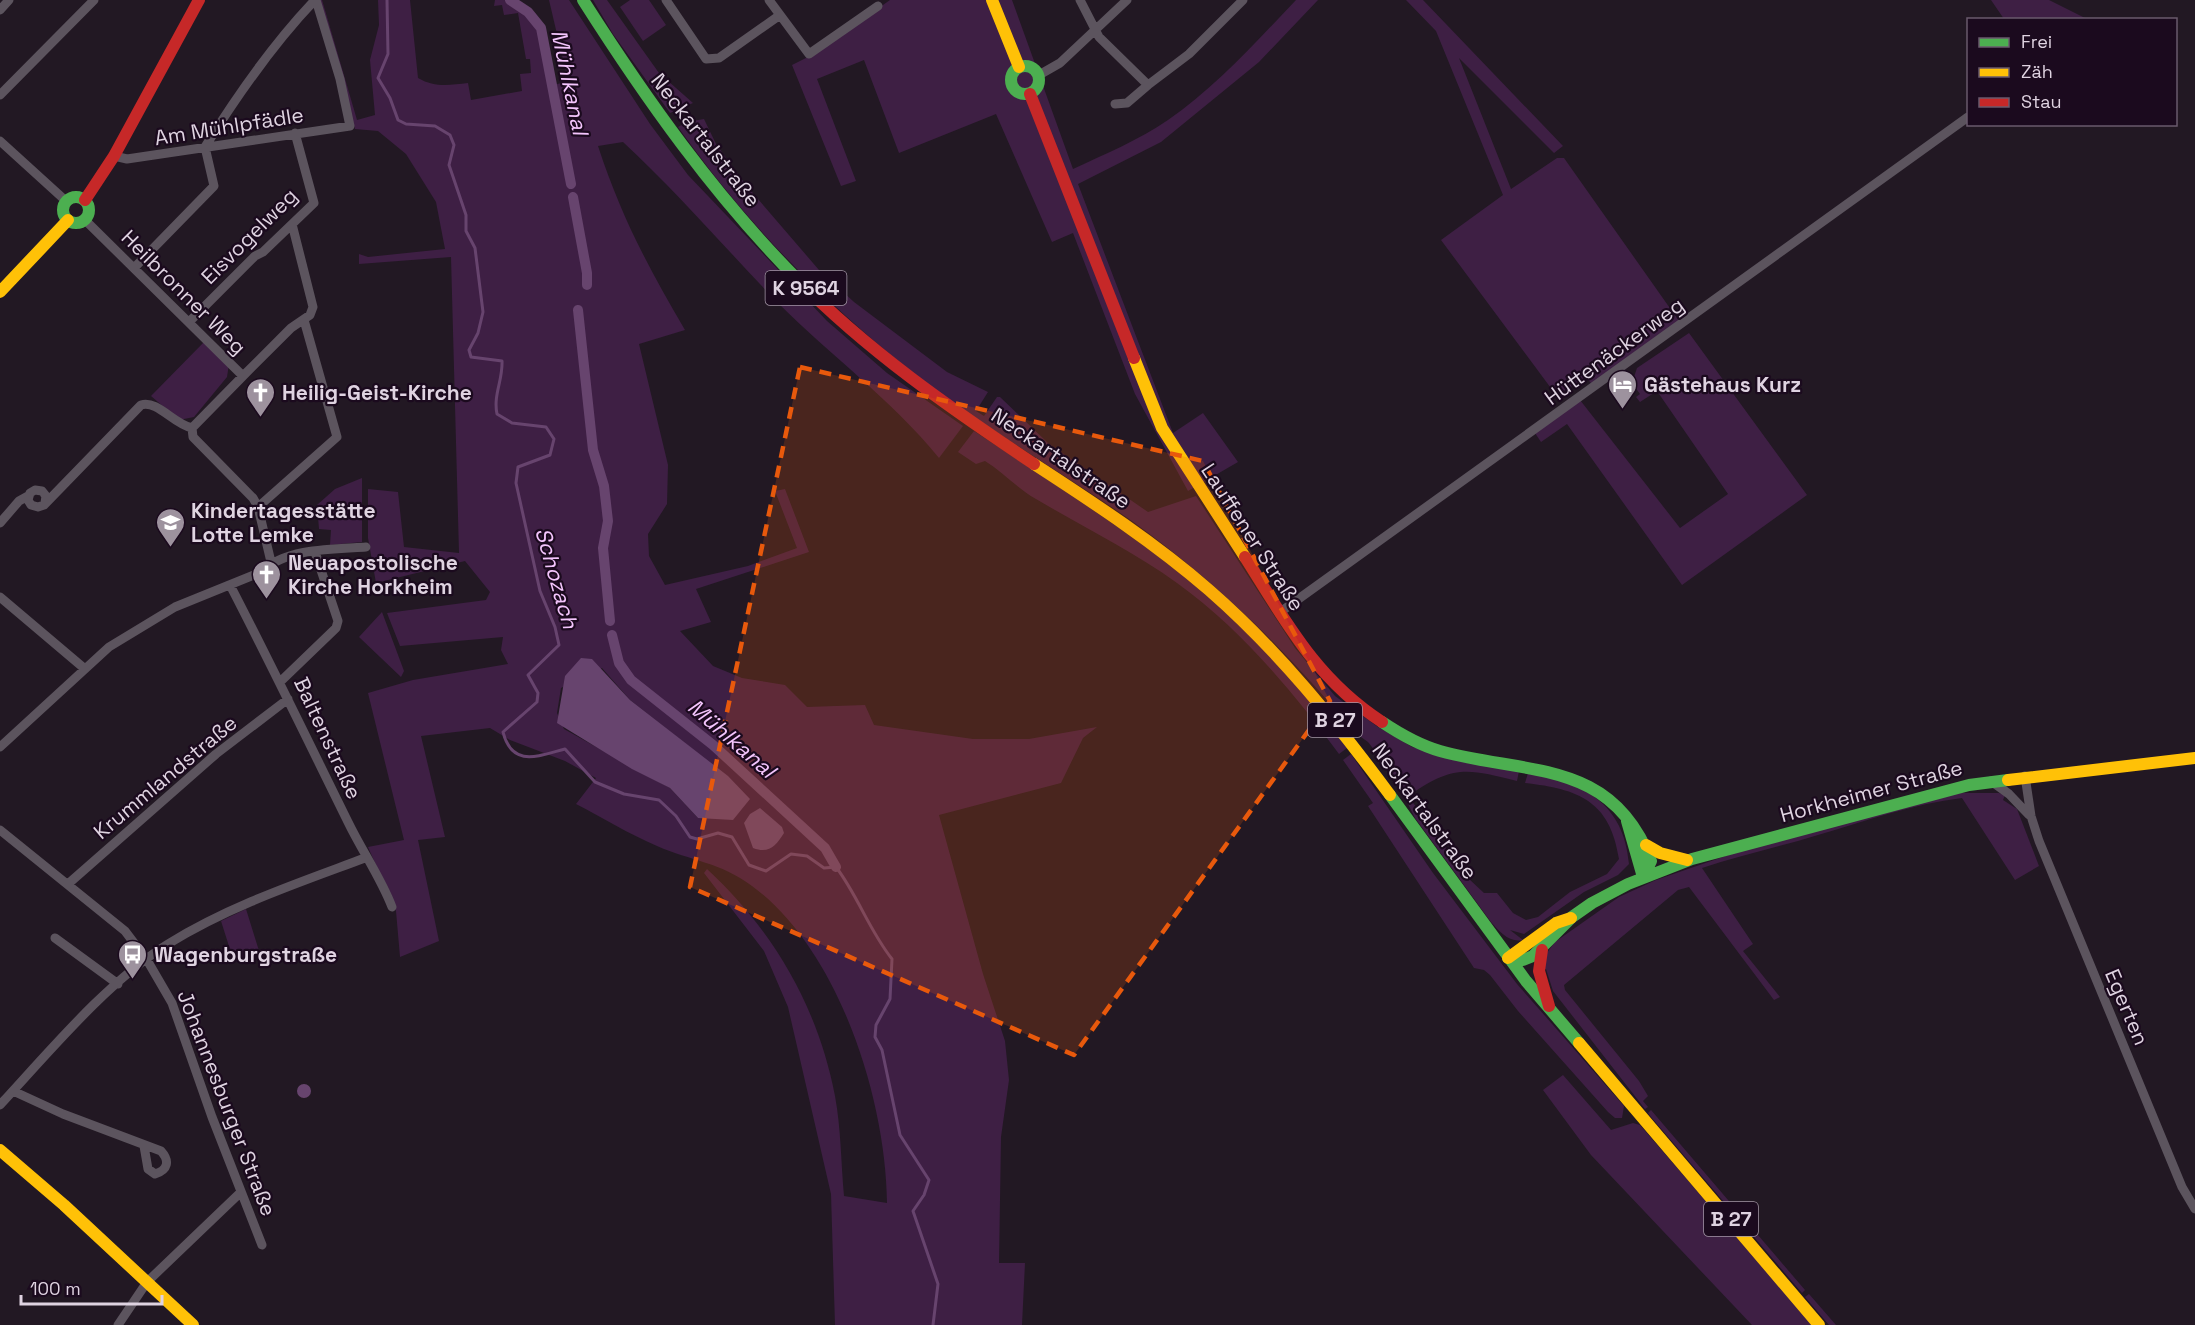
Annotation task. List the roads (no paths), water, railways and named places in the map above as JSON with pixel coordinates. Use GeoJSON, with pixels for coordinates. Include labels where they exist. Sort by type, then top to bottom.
{"type":"FeatureCollection","features":[{"type":"Feature","properties":{"kind":"main road"},"geometry":{"type":"LineString","coordinates":[[85,200],[114,156],[199,0]]}},
{"type":"Feature","properties":{"kind":"main road","name":"Neckartalstraße"},"geometry":{"type":"LineString","coordinates":[[583,0],[630,73],[703,173],[743,221],[833,314],[923,388],[1163,553],[1229,608],[1305,684],[1397,805],[1508,958]]}},
{"type":"Feature","properties":{"kind":"main road","name":"Lauffener Straße"},"geometry":{"type":"LineString","coordinates":[[992,0],[1019,67],[1012,75],[1012,86],[1019,93],[1030,94],[1162,428],[1279,613],[1323,674],[1369,716],[1409,739],[1439,751],[1565,775],[1597,791],[1627,820],[1646,845]]}},
{"type":"Feature","properties":{"kind":"main road"},"geometry":{"type":"LineString","coordinates":[[1019,67],[1031,67],[1039,75],[1038,87],[1030,94]]}},
{"type":"Feature","properties":{"kind":"main road"},"geometry":{"type":"LineString","coordinates":[[72,198],[85,200],[89,210],[85,220],[73,223],[68,220],[63,211],[66,201],[72,198]]}},
{"type":"Feature","properties":{"kind":"main road"},"geometry":{"type":"LineString","coordinates":[[0,292],[68,220]]}},
{"type":"Feature","properties":{"kind":"main road","name":"Horkheimer Straße"},"geometry":{"type":"LineString","coordinates":[[1508,958],[1556,923],[1572,917],[1614,891],[1643,877],[1688,861],[1944,790],[2025,776],[2195,758]]}},
{"type":"Feature","properties":{"kind":"main road"},"geometry":{"type":"LineString","coordinates":[[1627,820],[1643,877]]}},
{"type":"Feature","properties":{"kind":"main road"},"geometry":{"type":"LineString","coordinates":[[1643,877],[1651,861],[1646,845]]}},
{"type":"Feature","properties":{"kind":"main road"},"geometry":{"type":"LineString","coordinates":[[1646,845],[1660,853],[1688,861]]}},
{"type":"Feature","properties":{"kind":"main road","name":"Horkheimer Straße"},"geometry":{"type":"LineString","coordinates":[[1508,958],[1523,960],[1542,950],[1572,917]]}},
{"type":"Feature","properties":{"kind":"main road"},"geometry":{"type":"LineString","coordinates":[[1542,950],[1539,976],[1550,1010]]}},
{"type":"Feature","properties":{"kind":"main road","name":"B 27"},"geometry":{"type":"LineString","coordinates":[[1508,958],[1819,1325]]}},
{"type":"Feature","properties":{"kind":"main road"},"geometry":{"type":"LineString","coordinates":[[0,1150],[64,1204],[193,1325]]}},
{"type":"Feature","properties":{"kind":"street"},"geometry":{"type":"LineString","coordinates":[[0,10],[9,0]]}},
{"type":"Feature","properties":{"kind":"street"},"geometry":{"type":"LineString","coordinates":[[0,95],[94,0]]}},
{"type":"Feature","properties":{"kind":"street"},"geometry":{"type":"LineString","coordinates":[[134,268],[214,186],[205,147],[251,75],[282,34],[315,0]]}},
{"type":"Feature","properties":{"kind":"street","name":"Am Mühlpfädle"},"geometry":{"type":"LineString","coordinates":[[114,156],[127,159],[350,126],[340,79],[315,0]]}},
{"type":"Feature","properties":{"kind":"street"},"geometry":{"type":"LineString","coordinates":[[666,0],[706,59],[719,58],[780,15]]}},
{"type":"Feature","properties":{"kind":"street"},"geometry":{"type":"LineString","coordinates":[[769,0],[809,54],[877,7]]}},
{"type":"Feature","properties":{"kind":"street"},"geometry":{"type":"LineString","coordinates":[[1080,0],[1094,29],[1148,85]]}},
{"type":"Feature","properties":{"kind":"street"},"geometry":{"type":"LineString","coordinates":[[1039,75],[1060,63],[1127,0]]}},
{"type":"Feature","properties":{"kind":"street"},"geometry":{"type":"LineString","coordinates":[[1115,104],[1127,103],[1189,54],[1243,0]]}},
{"type":"Feature","properties":{"kind":"street","name":"Hüttenäckerweg"},"geometry":{"type":"LineString","coordinates":[[1279,613],[1967,118]]}},
{"type":"Feature","properties":{"kind":"street","name":"Eisvogelweg"},"geometry":{"type":"LineString","coordinates":[[190,321],[255,256],[263,252],[314,202],[295,134]]}},
{"type":"Feature","properties":{"kind":"street"},"geometry":{"type":"LineString","coordinates":[[0,141],[66,201]]}},
{"type":"Feature","properties":{"kind":"street","name":"Heilbronner Weg"},"geometry":{"type":"LineString","coordinates":[[85,220],[190,321],[243,376],[192,428]]}},
{"type":"Feature","properties":{"kind":"street"},"geometry":{"type":"LineString","coordinates":[[243,376],[291,328],[304,320],[313,307],[312,293],[292,224]]}},
{"type":"Feature","properties":{"kind":"street"},"geometry":{"type":"LineString","coordinates":[[258,507],[338,437],[304,320]]}},
{"type":"Feature","properties":{"kind":"street"},"geometry":{"type":"LineString","coordinates":[[0,523],[19,501],[34,490],[42,490],[46,496],[45,503],[60,491],[141,406],[147,403],[159,408],[180,425],[192,428],[192,438],[258,507],[271,562]]}},
{"type":"Feature","properties":{"kind":"street"},"geometry":{"type":"LineString","coordinates":[[1,742],[109,647],[175,607],[261,572],[271,562],[315,552],[366,547]]}},
{"type":"Feature","properties":{"kind":"street"},"geometry":{"type":"LineString","coordinates":[[281,681],[336,628],[338,621],[315,552]]}},
{"type":"Feature","properties":{"kind":"street","name":"Baltenstraße"},"geometry":{"type":"LineString","coordinates":[[230,585],[281,681],[365,858],[384,888],[392,907]]}},
{"type":"Feature","properties":{"kind":"street"},"geometry":{"type":"LineString","coordinates":[[0,597],[84,669]]}},
{"type":"Feature","properties":{"kind":"street","name":"Krummlandstraße"},"geometry":{"type":"LineString","coordinates":[[68,884],[216,754],[288,699]]}},
{"type":"Feature","properties":{"kind":"street","name":"Egerten"},"geometry":{"type":"LineString","coordinates":[[2025,776],[2031,816],[2039,841],[2182,1187],[2195,1209]]}},
{"type":"Feature","properties":{"kind":"street","name":"Egerten"},"geometry":{"type":"LineString","coordinates":[[1991,781],[2009,794],[2031,816]]}},
{"type":"Feature","properties":{"kind":"street","name":"Johannesburger Straße"},"geometry":{"type":"LineString","coordinates":[[0,830],[125,931],[147,960],[172,1003],[262,1245]]}},
{"type":"Feature","properties":{"kind":"street"},"geometry":{"type":"LineString","coordinates":[[0,1105],[118,984],[167,945],[226,912],[365,858]]}},
{"type":"Feature","properties":{"kind":"street"},"geometry":{"type":"LineString","coordinates":[[55,938],[118,984]]}},
{"type":"Feature","properties":{"kind":"street"},"geometry":{"type":"LineString","coordinates":[[13,1091],[144,1146]]}},
{"type":"Feature","properties":{"kind":"street"},"geometry":{"type":"LineString","coordinates":[[118,1325],[147,1282],[241,1192]]}},
{"type":"Feature","properties":{"kind":"waterway","name":"Schozach"},"geometry":{"type":"LineString","coordinates":[[387,0],[388,54],[378,78],[390,98],[398,120],[406,124],[435,126],[450,135],[454,145],[449,165],[466,215],[466,231],[475,248],[483,312],[478,333],[469,350],[471,357],[502,361],[496,400],[497,414],[512,423],[546,427],[554,439],[550,455],[518,467],[516,483],[540,591],[555,627],[559,645],[528,675],[538,693],[537,702],[503,732],[507,743],[513,751],[527,757],[565,749],[595,782],[624,794],[659,800],[676,816],[690,837],[697,839],[718,833],[732,837],[749,865],[766,871],[791,854],[807,856],[824,868],[836,867],[892,959],[890,999],[876,1025],[875,1037],[882,1050],[900,1135],[929,1180],[924,1195],[913,1211],[938,1284],[933,1325]]}},
{"type":"Feature","properties":{"kind":"waterway","name":"Mühlkanal"},"geometry":{"type":"LineString","coordinates":[[510,0],[528,12],[541,28],[571,184]]}},
{"type":"Feature","properties":{"kind":"waterway","name":"Mühlkanal"},"geometry":{"type":"LineString","coordinates":[[573,197],[587,273],[587,285]]}},
{"type":"Feature","properties":{"kind":"waterway","name":"Mühlkanal"},"geometry":{"type":"LineString","coordinates":[[578,310],[593,450],[604,486],[608,521],[603,548],[610,621]]}},
{"type":"Feature","properties":{"kind":"waterway","name":"Mühlkanal"},"geometry":{"type":"LineString","coordinates":[[612,635],[619,663],[631,680],[713,745],[825,848],[836,867]]}},
{"type":"Feature","properties":{"kind":"place","name":"Gästehaus Kurz"},"geometry":{"type":"Point","coordinates":[1623,410]}},
{"type":"Feature","properties":{"kind":"place","name":"Heilig-Geist-Kirche"},"geometry":{"type":"Point","coordinates":[261,418]}},
{"type":"Feature","properties":{"kind":"place","name":"Kindertagesstätte Lotte Lemke"},"geometry":{"type":"Point","coordinates":[170,548]}},
{"type":"Feature","properties":{"kind":"place","name":"Neuapostolische Kirche Horkheim"},"geometry":{"type":"Point","coordinates":[267,600]}},
{"type":"Feature","properties":{"kind":"place","name":"Wagenburgstraße"},"geometry":{"type":"Point","coordinates":[133,980]}}]}
